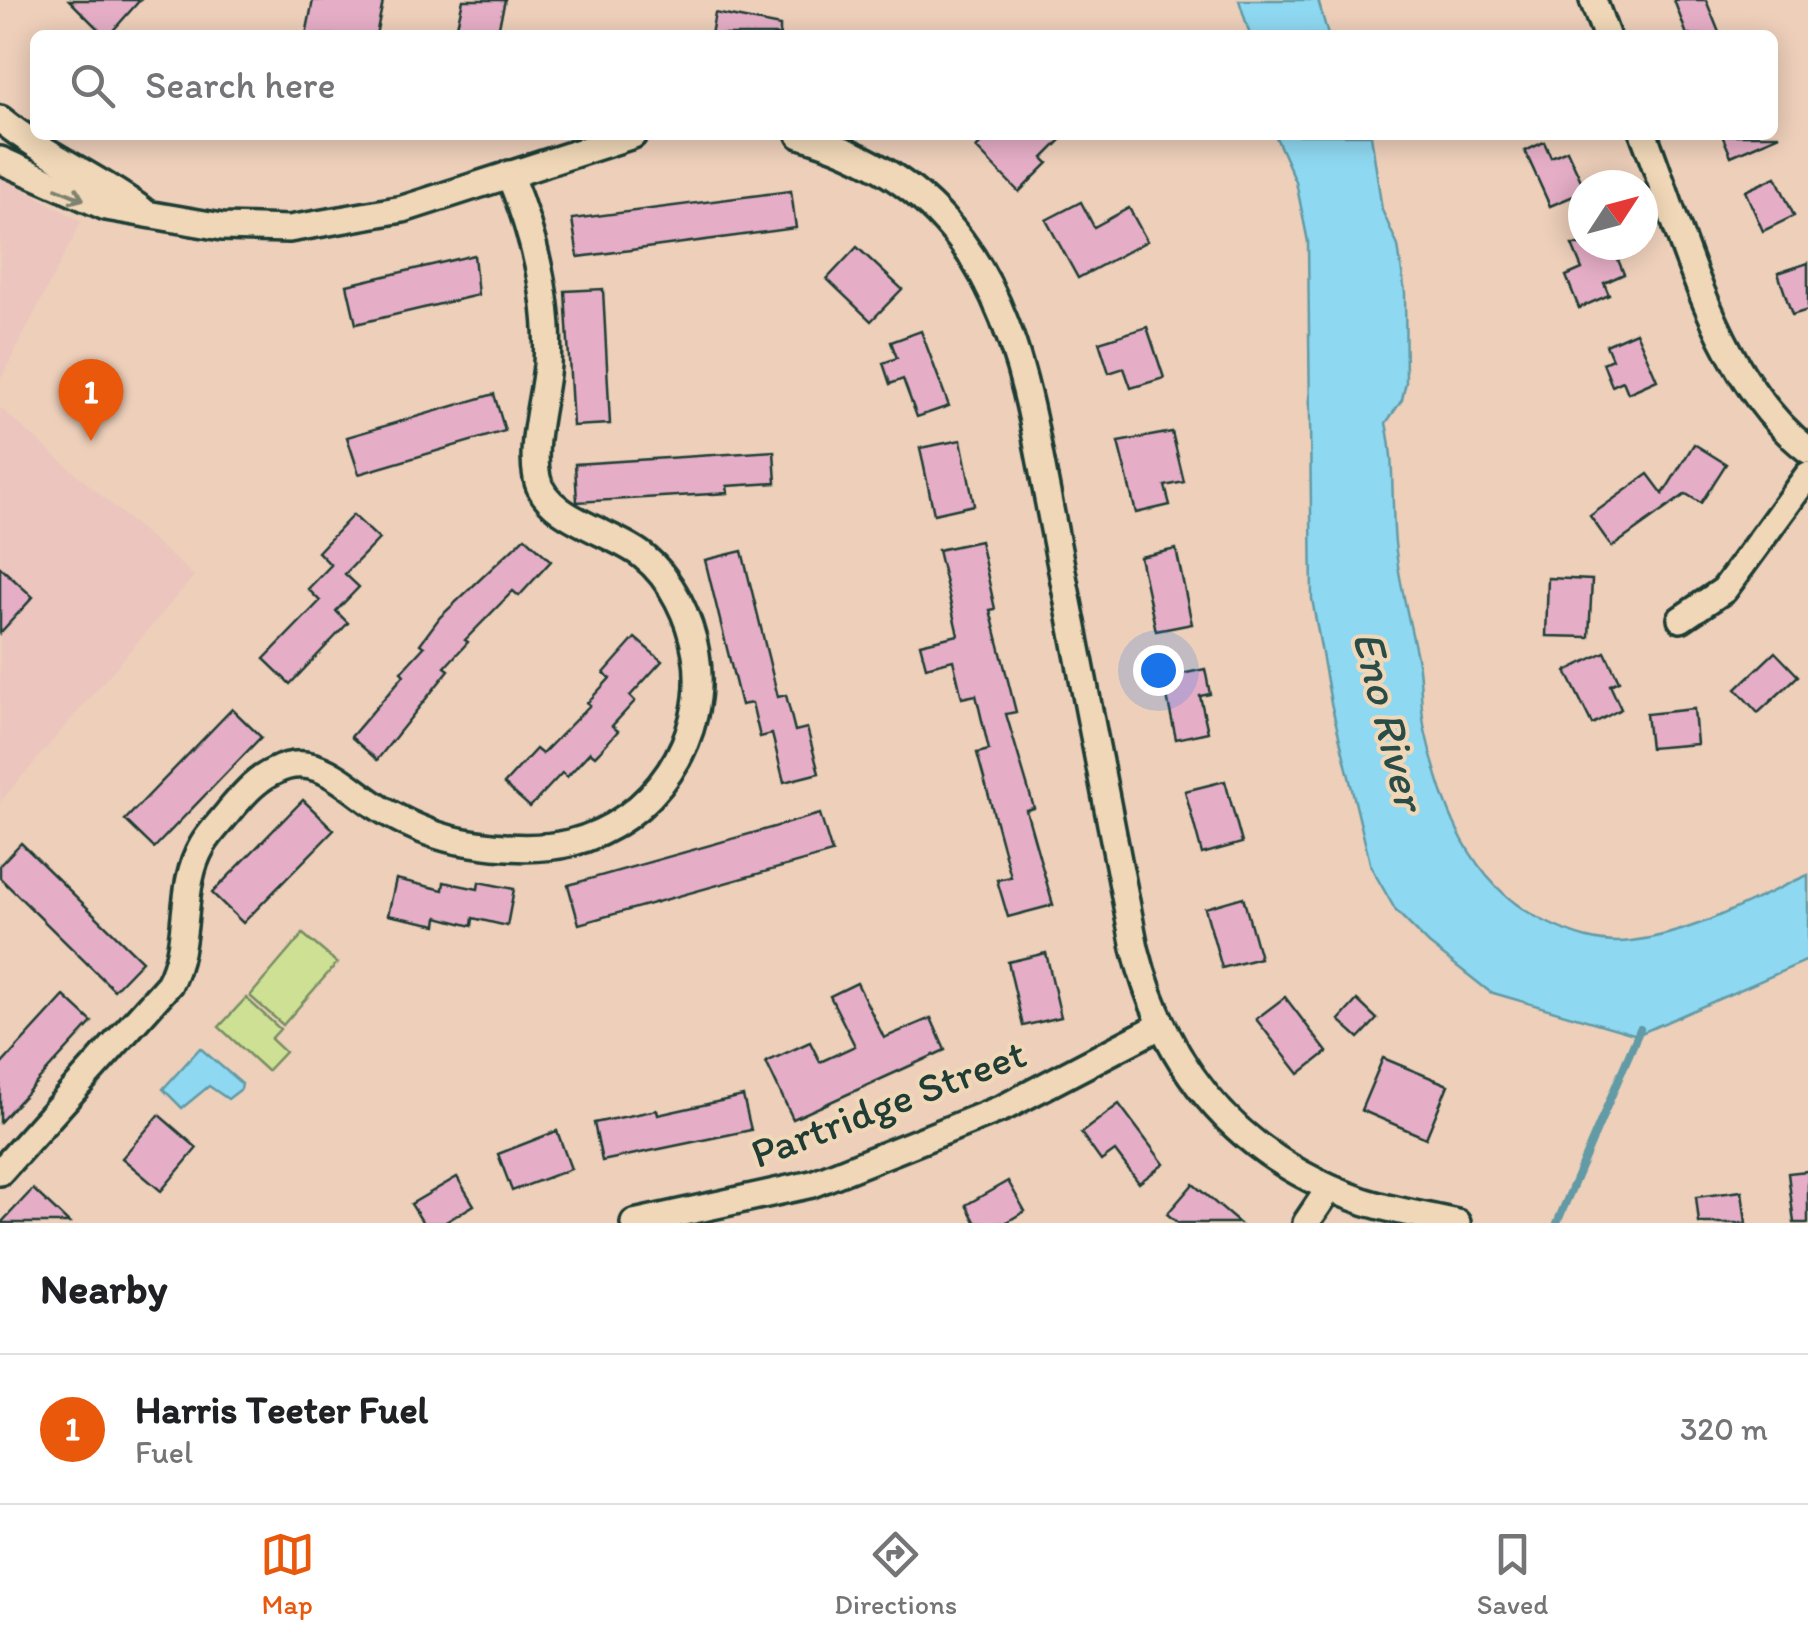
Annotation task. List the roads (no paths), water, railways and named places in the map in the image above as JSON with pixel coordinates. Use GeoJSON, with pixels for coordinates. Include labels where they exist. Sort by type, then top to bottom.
{"type":"FeatureCollection","features":[{"type":"Feature","properties":{"kind":"street"},"geometry":{"type":"LineString","coordinates":[[1593,0],[1604,30]]}},
{"type":"Feature","properties":{"kind":"street"},"geometry":{"type":"LineString","coordinates":[[0,118],[53,157],[112,188],[146,213]]}},
{"type":"Feature","properties":{"kind":"street"},"geometry":{"type":"LineString","coordinates":[[0,160],[76,197],[146,213],[248,228],[332,224],[402,208],[618,140]]}},
{"type":"Feature","properties":{"kind":"street"},"geometry":{"type":"LineString","coordinates":[[812,140],[880,169],[926,202],[966,246],[1000,302],[1024,376],[1102,791],[1136,948],[1160,1026],[1196,1084],[1242,1134],[1329,1188],[1384,1208],[1457,1223]]}},
{"type":"Feature","properties":{"kind":"street"},"geometry":{"type":"LineString","coordinates":[[1646,140],[1733,361],[1772,416],[1808,450]]}},
{"type":"Feature","properties":{"kind":"street"},"geometry":{"type":"LineString","coordinates":[[0,1172],[169,984],[182,960],[201,846],[251,785],[278,768],[318,768],[386,813],[437,835],[462,842],[538,848],[575,842],[628,815],[666,780],[680,756],[690,732],[699,684],[689,625],[676,596],[633,549],[555,507],[536,476],[546,334],[540,278],[527,221],[509,174]]}},
{"type":"Feature","properties":{"kind":"street"},"geometry":{"type":"LineString","coordinates":[[1681,620],[1724,590],[1808,475]]}},
{"type":"Feature","properties":{"kind":"street","name":"Partridge Street"},"geometry":{"type":"LineString","coordinates":[[634,1223],[812,1184],[1005,1107],[1160,1026]]}},
{"type":"Feature","properties":{"kind":"street"},"geometry":{"type":"LineString","coordinates":[[1306,1223],[1329,1188]]}},
{"type":"Feature","properties":{"kind":"water"},"geometry":{"type":"Polygon","coordinates":[[[1239,0],[1318,0],[1327,30],[1248,30],[1239,0]]]}},
{"type":"Feature","properties":{"kind":"water","name":"Eno River"},"geometry":{"type":"Polygon","coordinates":[[[1277,140],[1372,140],[1382,210],[1398,246],[1405,293],[1406,382],[1402,400],[1386,423],[1397,558],[1432,759],[1451,815],[1478,865],[1518,906],[1576,935],[1608,942],[1677,931],[1808,875],[1808,960],[1637,1035],[1490,992],[1429,944],[1396,911],[1371,867],[1331,703],[1312,599],[1308,242],[1296,182],[1277,140]]]}},
{"type":"Feature","properties":{"kind":"water"},"geometry":{"type":"Polygon","coordinates":[[[200,1048],[242,1084],[241,1089],[228,1099],[209,1086],[182,1108],[163,1089],[200,1048]]]}},
{"type":"Feature","properties":{"kind":"waterway"},"geometry":{"type":"LineString","coordinates":[[1557,1223],[1640,1029]]}},
{"type":"Feature","properties":{"kind":"place","name":"Harris Teeter Fuel"},"geometry":{"type":"Point","coordinates":[91,441]}}]}
